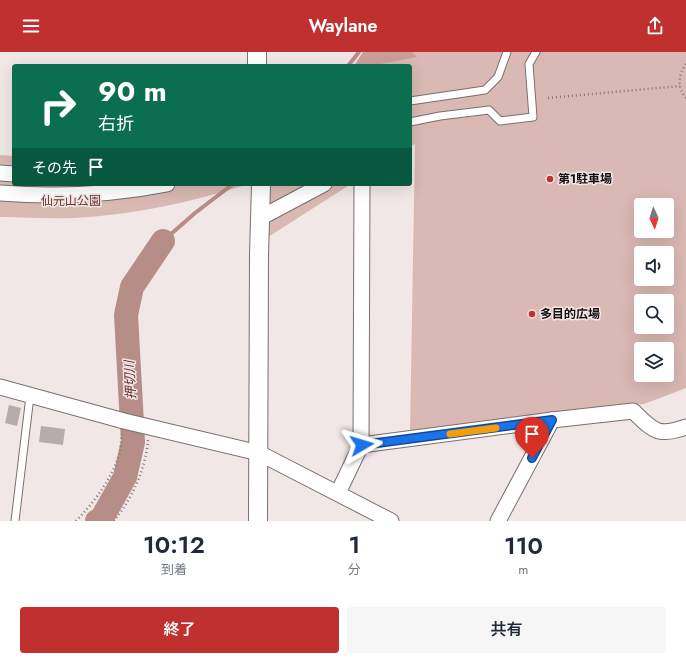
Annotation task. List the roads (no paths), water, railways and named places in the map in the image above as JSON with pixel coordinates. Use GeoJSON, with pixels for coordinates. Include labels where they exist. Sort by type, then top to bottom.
{"type":"FeatureCollection","features":[{"type":"Feature","properties":{"kind":"street"},"geometry":{"type":"LineString","coordinates":[[257,52],[258,64]]}},
{"type":"Feature","properties":{"kind":"street"},"geometry":{"type":"LineString","coordinates":[[0,173],[12,174]]}},
{"type":"Feature","properties":{"kind":"street"},"geometry":{"type":"LineString","coordinates":[[0,193],[35,195],[100,193],[158,186]]}},
{"type":"Feature","properties":{"kind":"street"},"geometry":{"type":"LineString","coordinates":[[258,521],[261,186]]}},
{"type":"Feature","properties":{"kind":"street"},"geometry":{"type":"LineString","coordinates":[[260,218],[320,186]]}},
{"type":"Feature","properties":{"kind":"street"},"geometry":{"type":"LineString","coordinates":[[338,493],[362,445],[362,186]]}},
{"type":"Feature","properties":{"kind":"street"},"geometry":{"type":"LineString","coordinates":[[0,388],[124,421],[259,453],[391,521]]}},
{"type":"Feature","properties":{"kind":"street"},"geometry":{"type":"LineString","coordinates":[[362,445],[633,411],[652,429],[664,433],[686,427]]}},
{"type":"Feature","properties":{"kind":"street"},"geometry":{"type":"LineString","coordinates":[[498,521],[552,420]]}},
{"type":"Feature","properties":{"kind":"lane"},"geometry":{"type":"LineString","coordinates":[[412,101],[485,90],[498,77],[507,52]]}},
{"type":"Feature","properties":{"kind":"lane"},"geometry":{"type":"LineString","coordinates":[[412,122],[440,116],[488,110],[500,121],[532,117],[529,64],[536,52]]}},
{"type":"Feature","properties":{"kind":"lane"},"geometry":{"type":"LineString","coordinates":[[15,521],[30,396]]}},
{"type":"Feature","properties":{"kind":"waterway"},"geometry":{"type":"LineString","coordinates":[[350,64],[359,52]]}},
{"type":"Feature","properties":{"kind":"waterway"},"geometry":{"type":"LineString","coordinates":[[163,241],[195,213],[230,186]]}},
{"type":"Feature","properties":{"kind":"waterway","name":"押切川"},"geometry":{"type":"LineString","coordinates":[[97,521],[102,518],[125,477],[133,442],[126,315],[132,287],[163,241]]}},
{"type":"Feature","properties":{"kind":"place","name":"第1駐車場"},"geometry":{"type":"Point","coordinates":[550,179]}},
{"type":"Feature","properties":{"kind":"place","name":"多目的広場"},"geometry":{"type":"Point","coordinates":[532,314]}},
{"type":"Feature","properties":{"kind":"park label","name":"仙元山公園"},"geometry":{"type":"Point","coordinates":[71,201]}}]}
